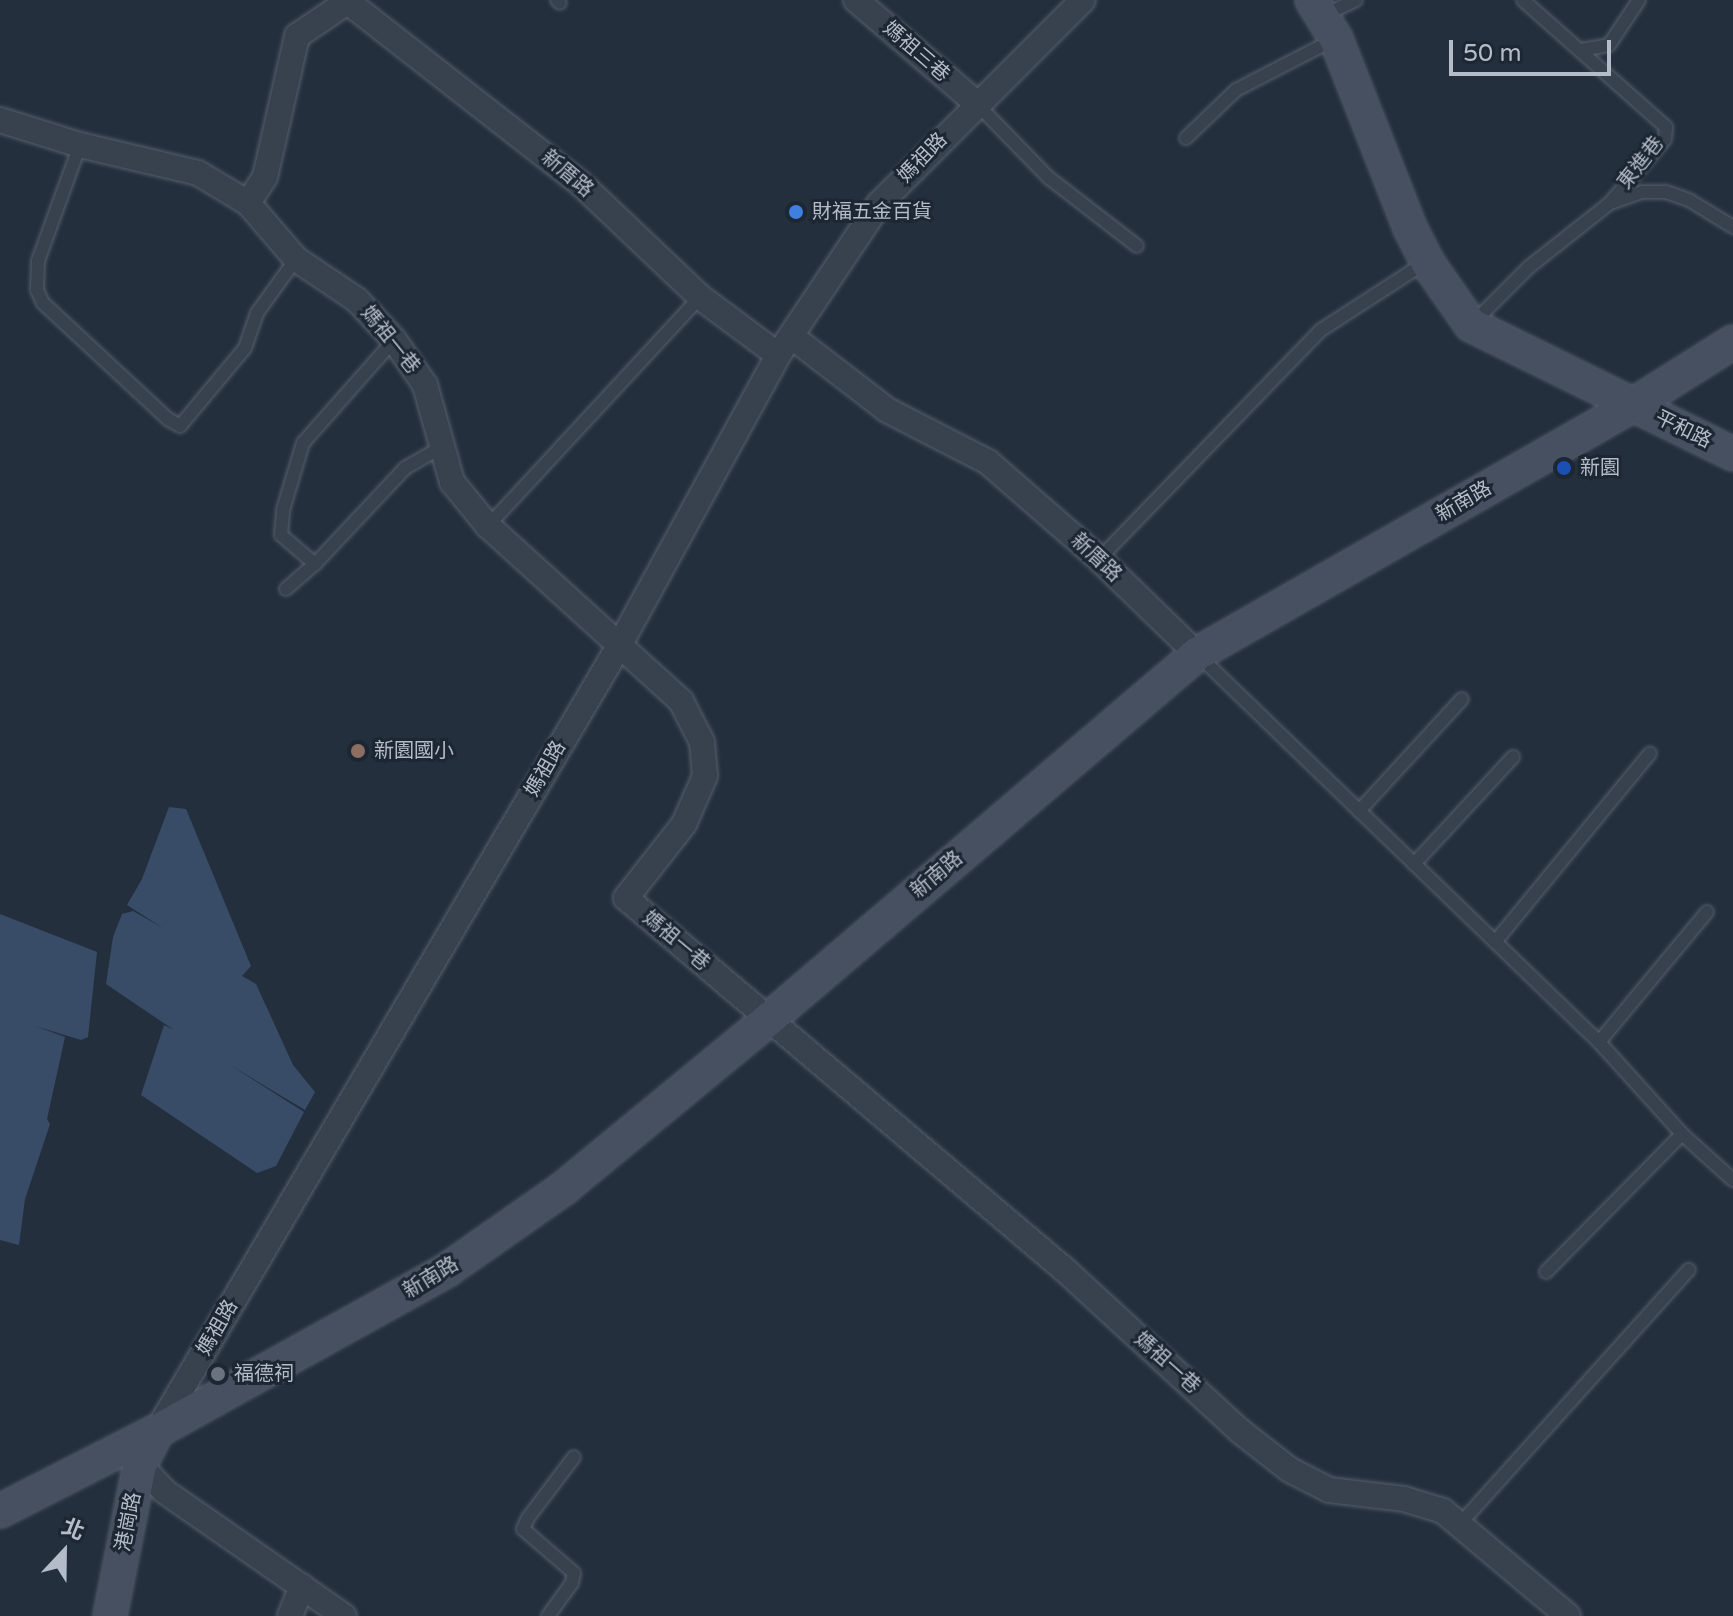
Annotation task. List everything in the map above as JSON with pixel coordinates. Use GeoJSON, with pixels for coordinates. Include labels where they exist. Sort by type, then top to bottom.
{"type":"FeatureCollection","features":[{"type":"Feature","properties":{"kind":"street","name":"媽祖三巷"},"geometry":{"type":"LineString","coordinates":[[857,0],[976,103]]}},
{"type":"Feature","properties":{"kind":"street","name":"媽祖路"},"geometry":{"type":"LineString","coordinates":[[157,1431],[619,646],[784,346],[879,204],[976,103],[1083,0]]}},
{"type":"Feature","properties":{"kind":"street"},"geometry":{"type":"LineString","coordinates":[[248,203],[265,177],[297,36],[349,1]]}},
{"type":"Feature","properties":{"kind":"street","name":"新厝路"},"geometry":{"type":"LineString","coordinates":[[349,1],[580,183],[700,297],[887,410],[988,462],[1099,559],[1197,654]]}},
{"type":"Feature","properties":{"kind":"street"},"geometry":{"type":"LineString","coordinates":[[1323,18],[1427,262],[1471,325]]}},
{"type":"Feature","properties":{"kind":"street","name":"媽祖一巷"},"geometry":{"type":"LineString","coordinates":[[0,120],[80,145],[198,173],[248,203],[296,259],[357,300],[394,340],[425,385],[452,482],[488,526],[681,701],[702,742],[705,776],[684,824],[626,898],[1065,1270],[1240,1431],[1290,1470],[1329,1490],[1404,1499],[1443,1511],[1568,1616]]}},
{"type":"Feature","properties":{"kind":"street","name":"平和路"},"geometry":{"type":"LineString","coordinates":[[1471,325],[1733,454]]}},
{"type":"Feature","properties":{"kind":"street","name":"新南路"},"geometry":{"type":"LineString","coordinates":[[157,1431],[447,1270],[564,1188],[768,1020],[1197,654],[1633,405],[1733,342]]}},
{"type":"Feature","properties":{"kind":"street"},"geometry":{"type":"LineString","coordinates":[[0,1511],[157,1431]]}},
{"type":"Feature","properties":{"kind":"street","name":"港崗路"},"geometry":{"type":"LineString","coordinates":[[110,1616],[140,1465],[157,1431]]}},
{"type":"Feature","properties":{"kind":"street"},"geometry":{"type":"LineString","coordinates":[[140,1465],[164,1491],[344,1616]]}},
{"type":"Feature","properties":{"kind":"street"},"geometry":{"type":"LineString","coordinates":[[290,1616],[302,1586]]}},
{"type":"Feature","properties":{"kind":"lane"},"geometry":{"type":"LineString","coordinates":[[1186,138],[1236,90],[1323,18],[1356,0]]}},
{"type":"Feature","properties":{"kind":"lane","name":"東進巷"},"geometry":{"type":"LineString","coordinates":[[1471,325],[1529,267],[1610,203],[1665,139],[1666,127],[1523,0]]}},
{"type":"Feature","properties":{"kind":"lane"},"geometry":{"type":"LineString","coordinates":[[1581,50],[1609,45],[1639,0]]}},
{"type":"Feature","properties":{"kind":"lane"},"geometry":{"type":"LineString","coordinates":[[976,103],[1049,178],[1137,246]]}},
{"type":"Feature","properties":{"kind":"lane"},"geometry":{"type":"LineString","coordinates":[[80,145],[38,261],[37,290],[43,303],[168,419],[180,426],[245,348],[257,313],[296,259]]}},
{"type":"Feature","properties":{"kind":"lane"},"geometry":{"type":"LineString","coordinates":[[1610,203],[1642,192],[1666,192],[1689,200],[1733,227]]}},
{"type":"Feature","properties":{"kind":"lane"},"geometry":{"type":"LineString","coordinates":[[1099,559],[1321,330],[1427,262]]}},
{"type":"Feature","properties":{"kind":"lane"},"geometry":{"type":"LineString","coordinates":[[488,526],[700,297]]}},
{"type":"Feature","properties":{"kind":"lane"},"geometry":{"type":"LineString","coordinates":[[315,564],[281,535],[283,510],[303,443],[394,340]]}},
{"type":"Feature","properties":{"kind":"lane"},"geometry":{"type":"LineString","coordinates":[[286,589],[315,564],[405,468],[442,447]]}},
{"type":"Feature","properties":{"kind":"lane"},"geometry":{"type":"LineString","coordinates":[[1197,654],[1599,1042],[1682,1134],[1733,1180]]}},
{"type":"Feature","properties":{"kind":"lane"},"geometry":{"type":"LineString","coordinates":[[1359,811],[1462,699]]}},
{"type":"Feature","properties":{"kind":"lane"},"geometry":{"type":"LineString","coordinates":[[1495,942],[1650,753]]}},
{"type":"Feature","properties":{"kind":"lane"},"geometry":{"type":"LineString","coordinates":[[1414,864],[1513,757]]}},
{"type":"Feature","properties":{"kind":"lane"},"geometry":{"type":"LineString","coordinates":[[1599,1042],[1707,912]]}},
{"type":"Feature","properties":{"kind":"lane"},"geometry":{"type":"LineString","coordinates":[[1546,1272],[1682,1134]]}},
{"type":"Feature","properties":{"kind":"lane"},"geometry":{"type":"LineString","coordinates":[[1460,1524],[1689,1270]]}},
{"type":"Feature","properties":{"kind":"lane"},"geometry":{"type":"LineString","coordinates":[[548,1616],[572,1583],[574,1573],[523,1529],[574,1457]]}},
{"type":"Feature","properties":{"kind":"water"},"geometry":{"type":"Polygon","coordinates":[[[169,807],[186,809],[251,966],[242,976],[256,984],[293,1065],[315,1092],[305,1110],[230,1065],[304,1112],[276,1166],[257,1173],[141,1095],[164,1025],[174,1030],[106,984],[113,937],[122,914],[133,911],[163,928],[127,905],[142,879],[169,807]]]}},
{"type":"Feature","properties":{"kind":"water"},"geometry":{"type":"Polygon","coordinates":[[[0,914],[97,952],[88,1037],[81,1040],[35,1026],[65,1037],[47,1119],[50,1124],[25,1199],[19,1245],[0,1240],[0,914]]]}},
{"type":"Feature","properties":{"kind":"place","name":"財福五金百貨"},"geometry":{"type":"Point","coordinates":[796,212]}},
{"type":"Feature","properties":{"kind":"place","name":"新園"},"geometry":{"type":"Point","coordinates":[1564,468]}},
{"type":"Feature","properties":{"kind":"place","name":"新園國小"},"geometry":{"type":"Point","coordinates":[358,751]}},
{"type":"Feature","properties":{"kind":"place","name":"福德祠"},"geometry":{"type":"Point","coordinates":[218,1374]}}]}
